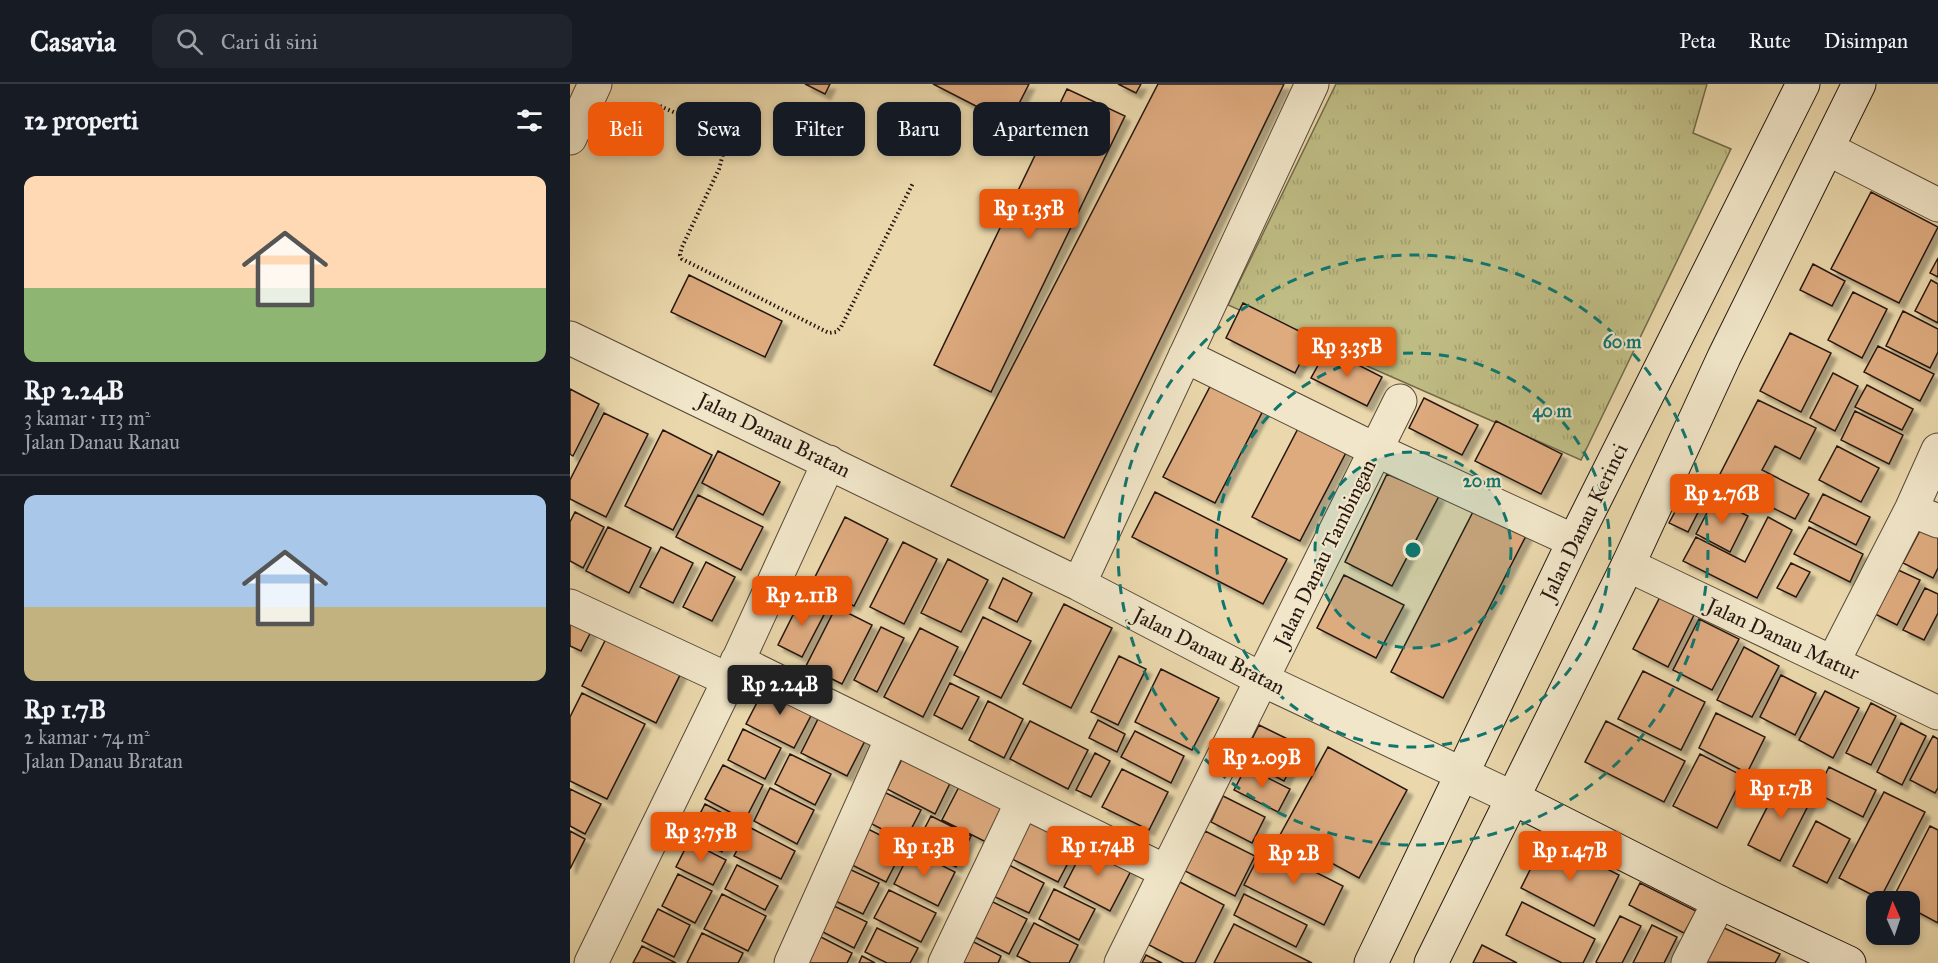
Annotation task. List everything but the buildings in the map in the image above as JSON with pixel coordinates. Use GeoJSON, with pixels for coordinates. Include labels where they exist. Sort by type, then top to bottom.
{"type":"FeatureCollection","features":[{"type":"Feature","properties":{"kind":"street"},"geometry":{"type":"LineString","coordinates":[[570,138],[595,84]]}},
{"type":"Feature","properties":{"kind":"street"},"geometry":{"type":"LineString","coordinates":[[1079,584],[1312,84]]}},
{"type":"Feature","properties":{"kind":"street","name":"Jalan Danau Kerinci"},"geometry":{"type":"LineString","coordinates":[[1371,963],[1574,541],[1803,84]]}},
{"type":"Feature","properties":{"kind":"street"},"geometry":{"type":"LineString","coordinates":[[1431,963],[1628,565],[1724,357],[1860,84]]}},
{"type":"Feature","properties":{"kind":"street"},"geometry":{"type":"LineString","coordinates":[[1828,149],[1938,205]]}},
{"type":"Feature","properties":{"kind":"street"},"geometry":{"type":"LineString","coordinates":[[1678,332],[1724,357]]}},
{"type":"Feature","properties":{"kind":"street","name":"Jalan Danau Bratan"},"geometry":{"type":"LineString","coordinates":[[570,338],[1079,584],[1263,680],[1513,798],[1719,902],[1849,963]]}},
{"type":"Feature","properties":{"kind":"street"},"geometry":{"type":"LineString","coordinates":[[1185,356],[1376,450],[1574,541]]}},
{"type":"Feature","properties":{"kind":"street","name":"Jalan Danau Tambingan"},"geometry":{"type":"LineString","coordinates":[[1121,963],[1400,401]]}},
{"type":"Feature","properties":{"kind":"street"},"geometry":{"type":"LineString","coordinates":[[1833,662],[1924,515],[1938,450]]}},
{"type":"Feature","properties":{"kind":"street"},"geometry":{"type":"LineString","coordinates":[[591,963],[733,671],[829,462]]}},
{"type":"Feature","properties":{"kind":"street","name":"Jalan Danau Matur"},"geometry":{"type":"LineString","coordinates":[[1628,565],[1938,713]]}},
{"type":"Feature","properties":{"kind":"street"},"geometry":{"type":"LineString","coordinates":[[570,606],[892,738],[1166,871]]}},
{"type":"Feature","properties":{"kind":"street"},"geometry":{"type":"LineString","coordinates":[[791,963],[892,738]]}},
{"type":"Feature","properties":{"kind":"street"},"geometry":{"type":"LineString","coordinates":[[945,963],[1022,802]]}},
{"type":"Feature","properties":{"kind":"street"},"geometry":{"type":"LineString","coordinates":[[1688,963],[1719,902]]}},
{"type":"Feature","properties":{"kind":"path"},"geometry":{"type":"LineString","coordinates":[[664,108],[709,128],[720,140],[723,154],[719,169],[682,247],[680,255],[682,259],[829,333],[836,332],[841,327],[913,183]]}},
{"type":"Feature","properties":{"kind":"green space"},"geometry":{"type":"Polygon","coordinates":[[[1336,84],[1707,84],[1693,133],[1731,149],[1581,460],[1228,305],[1336,84]]]}}]}
